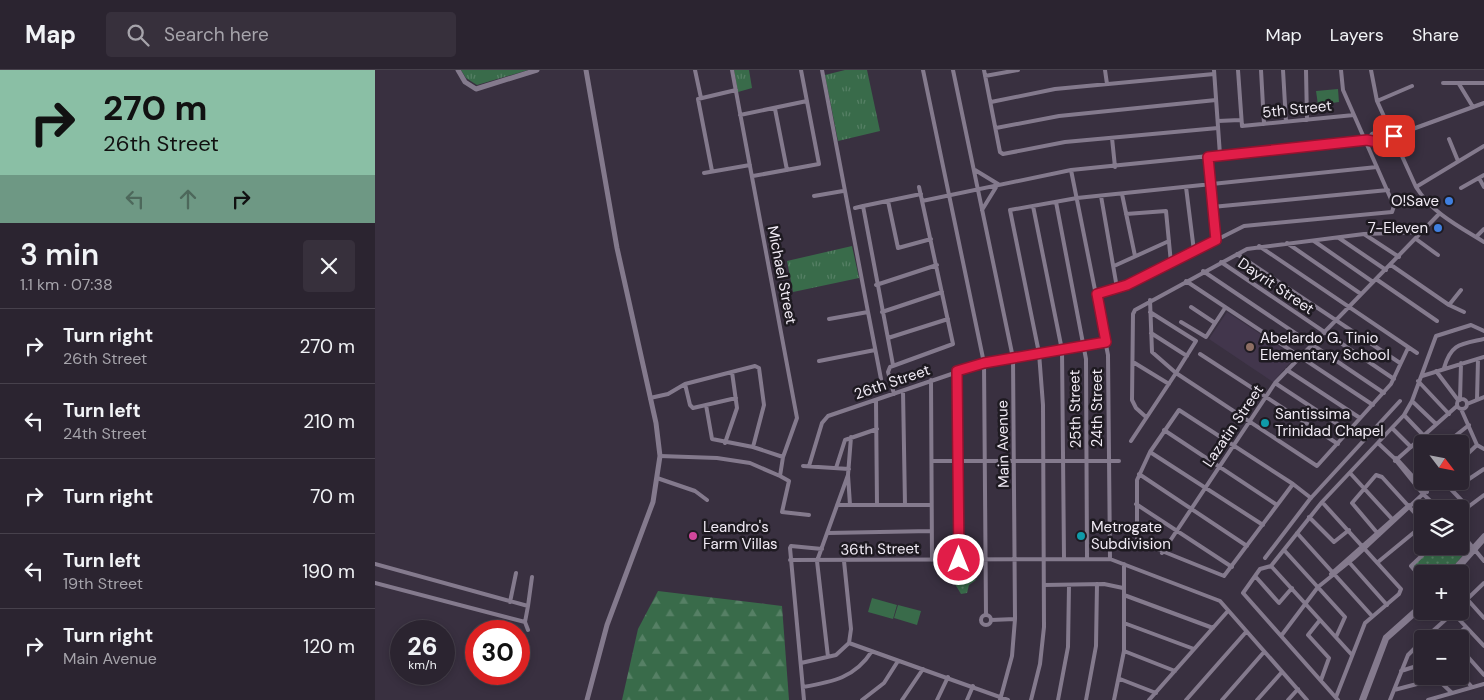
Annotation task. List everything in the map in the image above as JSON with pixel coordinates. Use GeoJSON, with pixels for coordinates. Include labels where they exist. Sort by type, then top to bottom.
{"type":"FeatureCollection","features":[{"type":"Feature","properties":{"kind":"street"},"geometry":{"type":"LineString","coordinates":[[458,70],[465,82],[475,89],[537,70]]}},
{"type":"Feature","properties":{"kind":"street"},"geometry":{"type":"LineString","coordinates":[[586,70],[617,248],[650,398],[660,456],[653,502],[601,643],[587,700]]}},
{"type":"Feature","properties":{"kind":"street"},"geometry":{"type":"LineString","coordinates":[[695,70],[701,98]]}},
{"type":"Feature","properties":{"kind":"street","name":"Michael Street"},"geometry":{"type":"LineString","coordinates":[[732,70],[797,412],[783,457],[780,476]]}},
{"type":"Feature","properties":{"kind":"street"},"geometry":{"type":"LineString","coordinates":[[753,176],[819,162],[801,70]]}},
{"type":"Feature","properties":{"kind":"street"},"geometry":{"type":"LineString","coordinates":[[822,70],[843,191],[881,380],[865,388]]}},
{"type":"Feature","properties":{"kind":"street"},"geometry":{"type":"LineString","coordinates":[[923,70],[984,363],[986,615],[991,620]]}},
{"type":"Feature","properties":{"kind":"street","name":"Main Avenue"},"geometry":{"type":"LineString","coordinates":[[953,70],[1013,358],[1015,619],[1012,656],[1000,698]]}},
{"type":"Feature","properties":{"kind":"street"},"geometry":{"type":"LineString","coordinates":[[984,70],[1000,152],[1003,154],[1065,142],[1218,128]]}},
{"type":"Feature","properties":{"kind":"street"},"geometry":{"type":"LineString","coordinates":[[985,76],[1018,70]]}},
{"type":"Feature","properties":{"kind":"street"},"geometry":{"type":"LineString","coordinates":[[1105,70],[1107,84]]}},
{"type":"Feature","properties":{"kind":"street"},"geometry":{"type":"LineString","coordinates":[[1218,121],[1240,120],[1238,70]]}},
{"type":"Feature","properties":{"kind":"street"},"geometry":{"type":"LineString","coordinates":[[1261,70],[1264,124]]}},
{"type":"Feature","properties":{"kind":"street"},"geometry":{"type":"LineString","coordinates":[[1283,70],[1286,122]]}},
{"type":"Feature","properties":{"kind":"street"},"geometry":{"type":"LineString","coordinates":[[1306,70],[1307,120]]}},
{"type":"Feature","properties":{"kind":"street"},"geometry":{"type":"LineString","coordinates":[[1097,294],[1117,288],[1244,226],[1390,213],[1395,209],[1367,140],[1343,90],[1341,70]]}},
{"type":"Feature","properties":{"kind":"street"},"geometry":{"type":"LineString","coordinates":[[1371,70],[1377,101],[1416,187],[1424,200],[1439,214],[1484,242]]}},
{"type":"Feature","properties":{"kind":"street"},"geometry":{"type":"LineString","coordinates":[[991,102],[1055,89],[1214,72],[1220,155]]}},
{"type":"Feature","properties":{"kind":"street"},"geometry":{"type":"LineString","coordinates":[[1443,83],[1484,83]]}},
{"type":"Feature","properties":{"kind":"street"},"geometry":{"type":"LineString","coordinates":[[1459,84],[1473,107]]}},
{"type":"Feature","properties":{"kind":"street"},"geometry":{"type":"LineString","coordinates":[[1377,101],[1412,86]]}},
{"type":"Feature","properties":{"kind":"street"},"geometry":{"type":"LineString","coordinates":[[712,171],[698,99],[736,90]]}},
{"type":"Feature","properties":{"kind":"street"},"geometry":{"type":"LineString","coordinates":[[996,128],[1059,116],[1216,100]]}},
{"type":"Feature","properties":{"kind":"street"},"geometry":{"type":"LineString","coordinates":[[740,116],[807,101]]}},
{"type":"Feature","properties":{"kind":"street"},"geometry":{"type":"LineString","coordinates":[[922,201],[1071,170],[1367,140],[1377,142],[1484,102]]}},
{"type":"Feature","properties":{"kind":"street"},"geometry":{"type":"LineString","coordinates":[[775,109],[787,170]]}},
{"type":"Feature","properties":{"kind":"street","name":"5th Street"},"geometry":{"type":"LineString","coordinates":[[1240,120],[1242,126],[1355,114]]}},
{"type":"Feature","properties":{"kind":"street"},"geometry":{"type":"LineString","coordinates":[[1367,140],[1376,132],[1390,128]]}},
{"type":"Feature","properties":{"kind":"street"},"geometry":{"type":"LineString","coordinates":[[1113,138],[1115,167]]}},
{"type":"Feature","properties":{"kind":"street"},"geometry":{"type":"LineString","coordinates":[[1449,139],[1458,161]]}},
{"type":"Feature","properties":{"kind":"street"},"geometry":{"type":"LineString","coordinates":[[1416,187],[1484,146]]}},
{"type":"Feature","properties":{"kind":"street"},"geometry":{"type":"LineString","coordinates":[[1208,157],[1216,240]]}},
{"type":"Feature","properties":{"kind":"street"},"geometry":{"type":"LineString","coordinates":[[705,173],[750,165]]}},
{"type":"Feature","properties":{"kind":"street"},"geometry":{"type":"LineString","coordinates":[[1031,700],[1043,646],[1044,585],[1041,461],[1043,405],[1039,353],[1010,210],[1077,198],[1377,167]]}},
{"type":"Feature","properties":{"kind":"street"},"geometry":{"type":"LineString","coordinates":[[975,170],[998,184]]}},
{"type":"Feature","properties":{"kind":"street","name":"24th Street"},"geometry":{"type":"LineString","coordinates":[[1071,170],[1109,355],[1110,559]]}},
{"type":"Feature","properties":{"kind":"street"},"geometry":{"type":"LineString","coordinates":[[1461,188],[1484,174]]}},
{"type":"Feature","properties":{"kind":"street"},"geometry":{"type":"LineString","coordinates":[[1479,178],[1484,187]]}},
{"type":"Feature","properties":{"kind":"street"},"geometry":{"type":"LineString","coordinates":[[982,210],[998,184]]}},
{"type":"Feature","properties":{"kind":"street"},"geometry":{"type":"LineString","coordinates":[[919,187],[953,344]]}},
{"type":"Feature","properties":{"kind":"street"},"geometry":{"type":"LineString","coordinates":[[1186,187],[1194,251]]}},
{"type":"Feature","properties":{"kind":"street"},"geometry":{"type":"LineString","coordinates":[[1212,207],[1387,190]]}},
{"type":"Feature","properties":{"kind":"street"},"geometry":{"type":"LineString","coordinates":[[814,196],[843,191]]}},
{"type":"Feature","properties":{"kind":"street"},"geometry":{"type":"LineString","coordinates":[[855,208],[921,194]]}},
{"type":"Feature","properties":{"kind":"street"},"geometry":{"type":"LineString","coordinates":[[1122,194],[1135,256]]}},
{"type":"Feature","properties":{"kind":"street"},"geometry":{"type":"LineString","coordinates":[[1101,196],[1117,288]]}},
{"type":"Feature","properties":{"kind":"street"},"geometry":{"type":"LineString","coordinates":[[888,201],[898,248],[931,239]]}},
{"type":"Feature","properties":{"kind":"street","name":"25th Street"},"geometry":{"type":"LineString","coordinates":[[1056,202],[1084,346],[1087,558]]}},
{"type":"Feature","properties":{"kind":"street"},"geometry":{"type":"LineString","coordinates":[[863,206],[876,285],[893,365]]}},
{"type":"Feature","properties":{"kind":"street"},"geometry":{"type":"LineString","coordinates":[[1033,206],[1062,350],[1064,558]]}},
{"type":"Feature","properties":{"kind":"street"},"geometry":{"type":"LineString","coordinates":[[1127,214],[1165,211],[1171,263]]}},
{"type":"Feature","properties":{"kind":"street","name":"Lazatin Street"},"geometry":{"type":"LineString","coordinates":[[1162,553],[1275,383],[1439,214]]}},
{"type":"Feature","properties":{"kind":"street"},"geometry":{"type":"LineString","coordinates":[[1476,237],[1484,229]]}},
{"type":"Feature","properties":{"kind":"street"},"geometry":{"type":"LineString","coordinates":[[1146,417],[1136,408],[1133,400],[1133,312],[1150,300],[1237,254],[1259,246],[1364,234],[1423,232]]}},
{"type":"Feature","properties":{"kind":"street"},"geometry":{"type":"LineString","coordinates":[[1364,234],[1399,257]]}},
{"type":"Feature","properties":{"kind":"street"},"geometry":{"type":"LineString","coordinates":[[1339,238],[1386,270]]}},
{"type":"Feature","properties":{"kind":"street"},"geometry":{"type":"LineString","coordinates":[[1416,239],[1438,255]]}},
{"type":"Feature","properties":{"kind":"street"},"geometry":{"type":"LineString","coordinates":[[1114,266],[1169,241]]}},
{"type":"Feature","properties":{"kind":"street"},"geometry":{"type":"LineString","coordinates":[[1314,241],[1437,321]]}},
{"type":"Feature","properties":{"kind":"street"},"geometry":{"type":"LineString","coordinates":[[1287,243],[1361,294]]}},
{"type":"Feature","properties":{"kind":"street"},"geometry":{"type":"LineString","coordinates":[[1259,246],[1417,354]]}},
{"type":"Feature","properties":{"kind":"street"},"geometry":{"type":"LineString","coordinates":[[1237,254],[1400,363]]}},
{"type":"Feature","properties":{"kind":"street","name":"Dayrit Street"},"geometry":{"type":"LineString","coordinates":[[1221,262],[1394,379]]}},
{"type":"Feature","properties":{"kind":"street"},"geometry":{"type":"LineString","coordinates":[[1391,264],[1449,305],[1464,312]]}},
{"type":"Feature","properties":{"kind":"street"},"geometry":{"type":"LineString","coordinates":[[876,285],[937,266]]}},
{"type":"Feature","properties":{"kind":"street"},"geometry":{"type":"LineString","coordinates":[[1203,271],[1384,393]]}},
{"type":"Feature","properties":{"kind":"street"},"geometry":{"type":"LineString","coordinates":[[1186,281],[1373,405]]}},
{"type":"Feature","properties":{"kind":"street"},"geometry":{"type":"LineString","coordinates":[[1449,305],[1461,290]]}},
{"type":"Feature","properties":{"kind":"street"},"geometry":{"type":"LineString","coordinates":[[882,312],[943,292]]}},
{"type":"Feature","properties":{"kind":"street"},"geometry":{"type":"LineString","coordinates":[[1150,300],[1152,352],[1176,373],[1317,466],[1384,393],[1394,379],[1408,348]]}},
{"type":"Feature","properties":{"kind":"street"},"geometry":{"type":"LineString","coordinates":[[1191,307],[1215,323]]}},
{"type":"Feature","properties":{"kind":"street"},"geometry":{"type":"LineString","coordinates":[[1181,322],[1206,337],[1225,308]]}},
{"type":"Feature","properties":{"kind":"street"},"geometry":{"type":"LineString","coordinates":[[829,319],[868,312]]}},
{"type":"Feature","properties":{"kind":"street"},"geometry":{"type":"LineString","coordinates":[[1131,441],[1187,356],[1195,340],[1151,312]]}},
{"type":"Feature","properties":{"kind":"street"},"geometry":{"type":"LineString","coordinates":[[887,338],[948,319]]}},
{"type":"Feature","properties":{"kind":"street"},"geometry":{"type":"LineString","coordinates":[[1322,502],[1364,546],[1401,589],[1399,594],[1365,623],[1337,698],[1243,592],[1261,568],[1271,566],[1322,502],[1404,415],[1412,401],[1437,336],[1471,324],[1484,330]]}},
{"type":"Feature","properties":{"kind":"street"},"geometry":{"type":"LineString","coordinates":[[1151,333],[1187,356]]}},
{"type":"Feature","properties":{"kind":"street"},"geometry":{"type":"LineString","coordinates":[[1444,368],[1450,350],[1484,338]]}},
{"type":"Feature","properties":{"kind":"street"},"geometry":{"type":"LineString","coordinates":[[894,394],[888,372],[893,365],[959,342]]}},
{"type":"Feature","properties":{"kind":"street","name":"26th Street"},"geometry":{"type":"LineString","coordinates":[[809,466],[825,418],[984,363],[1106,342]]}},
{"type":"Feature","properties":{"kind":"street"},"geometry":{"type":"LineString","coordinates":[[819,361],[875,350]]}},
{"type":"Feature","properties":{"kind":"street"},"geometry":{"type":"LineString","coordinates":[[1200,354],[1338,444]]}},
{"type":"Feature","properties":{"kind":"street"},"geometry":{"type":"LineString","coordinates":[[1422,376],[1484,357]]}},
{"type":"Feature","properties":{"kind":"street"},"geometry":{"type":"LineString","coordinates":[[1477,400],[1478,358]]}},
{"type":"Feature","properties":{"kind":"street"},"geometry":{"type":"LineString","coordinates":[[1133,362],[1169,384]]}},
{"type":"Feature","properties":{"kind":"street"},"geometry":{"type":"LineString","coordinates":[[1461,363],[1459,408],[1469,425],[1477,445],[1484,449]]}},
{"type":"Feature","properties":{"kind":"street"},"geometry":{"type":"LineString","coordinates":[[650,398],[668,394],[685,384],[755,366],[759,368],[764,405],[753,447]]}},
{"type":"Feature","properties":{"kind":"street"},"geometry":{"type":"LineString","coordinates":[[1287,370],[1360,418]]}},
{"type":"Feature","properties":{"kind":"street"},"geometry":{"type":"LineString","coordinates":[[957,371],[959,560]]}},
{"type":"Feature","properties":{"kind":"street"},"geometry":{"type":"LineString","coordinates":[[725,443],[737,408],[732,372]]}},
{"type":"Feature","properties":{"kind":"street"},"geometry":{"type":"LineString","coordinates":[[1436,372],[1459,400],[1464,400],[1467,404]]}},
{"type":"Feature","properties":{"kind":"street"},"geometry":{"type":"LineString","coordinates":[[931,380],[932,560]]}},
{"type":"Feature","properties":{"kind":"street"},"geometry":{"type":"LineString","coordinates":[[1418,382],[1449,414]]}},
{"type":"Feature","properties":{"kind":"street"},"geometry":{"type":"LineString","coordinates":[[1275,383],[1348,431]]}},
{"type":"Feature","properties":{"kind":"street"},"geometry":{"type":"LineString","coordinates":[[685,384],[691,407],[736,398]]}},
{"type":"Feature","properties":{"kind":"street"},"geometry":{"type":"LineString","coordinates":[[903,391],[905,505]]}},
{"type":"Feature","properties":{"kind":"street"},"geometry":{"type":"LineString","coordinates":[[1425,435],[1449,414],[1484,396]]}},
{"type":"Feature","properties":{"kind":"street"},"geometry":{"type":"LineString","coordinates":[[876,401],[877,506]]}},
{"type":"Feature","properties":{"kind":"street"},"geometry":{"type":"LineString","coordinates":[[1265,558],[1311,498],[1400,401]]}},
{"type":"Feature","properties":{"kind":"street"},"geometry":{"type":"LineString","coordinates":[[1412,401],[1436,424]]}},
{"type":"Feature","properties":{"kind":"street"},"geometry":{"type":"LineString","coordinates":[[707,405],[711,437],[725,443],[753,447],[783,457]]}},
{"type":"Feature","properties":{"kind":"street"},"geometry":{"type":"LineString","coordinates":[[1293,484],[1226,575],[1221,576],[1137,541],[1136,482],[1150,452],[1179,410],[1293,484],[1311,498]]}},
{"type":"Feature","properties":{"kind":"street"},"geometry":{"type":"LineString","coordinates":[[1404,415],[1423,435]]}},
{"type":"Feature","properties":{"kind":"street"},"geometry":{"type":"LineString","coordinates":[[1456,435],[1469,425]]}},
{"type":"Feature","properties":{"kind":"street"},"geometry":{"type":"LineString","coordinates":[[1392,428],[1411,447]]}},
{"type":"Feature","properties":{"kind":"street"},"geometry":{"type":"LineString","coordinates":[[836,468],[845,440],[877,429]]}},
{"type":"Feature","properties":{"kind":"street"},"geometry":{"type":"LineString","coordinates":[[1164,430],[1277,505]]}},
{"type":"Feature","properties":{"kind":"street"},"geometry":{"type":"LineString","coordinates":[[828,657],[817,561],[848,475],[851,437]]}},
{"type":"Feature","properties":{"kind":"street"},"geometry":{"type":"LineString","coordinates":[[1378,443],[1432,500]]}},
{"type":"Feature","properties":{"kind":"street"},"geometry":{"type":"LineString","coordinates":[[1395,459],[1414,444]]}},
{"type":"Feature","properties":{"kind":"street"},"geometry":{"type":"LineString","coordinates":[[1469,453],[1477,445]]}},
{"type":"Feature","properties":{"kind":"street"},"geometry":{"type":"LineString","coordinates":[[1150,452],[1263,525]]}},
{"type":"Feature","properties":{"kind":"street"},"geometry":{"type":"LineString","coordinates":[[660,456],[717,458],[750,463],[789,481],[782,512],[809,515]]}},
{"type":"Feature","properties":{"kind":"street"},"geometry":{"type":"LineString","coordinates":[[932,461],[1119,460]]}},
{"type":"Feature","properties":{"kind":"street"},"geometry":{"type":"LineString","coordinates":[[803,466],[849,469]]}},
{"type":"Feature","properties":{"kind":"street"},"geometry":{"type":"LineString","coordinates":[[1469,479],[1484,469]]}},
{"type":"Feature","properties":{"kind":"street"},"geometry":{"type":"LineString","coordinates":[[1350,473],[1394,520]]}},
{"type":"Feature","properties":{"kind":"street"},"geometry":{"type":"LineString","coordinates":[[1139,474],[1247,546]]}},
{"type":"Feature","properties":{"kind":"street"},"geometry":{"type":"LineString","coordinates":[[848,475],[850,506]]}},
{"type":"Feature","properties":{"kind":"street"},"geometry":{"type":"LineString","coordinates":[[1378,534],[1352,503],[1365,487],[1379,475],[1414,512]]}},
{"type":"Feature","properties":{"kind":"street"},"geometry":{"type":"LineString","coordinates":[[657,478],[695,491],[707,500]]}},
{"type":"Feature","properties":{"kind":"street"},"geometry":{"type":"LineString","coordinates":[[1281,636],[1318,587],[1429,490]]}},
{"type":"Feature","properties":{"kind":"street"},"geometry":{"type":"LineString","coordinates":[[1452,490],[1468,507],[1484,495]]}},
{"type":"Feature","properties":{"kind":"street"},"geometry":{"type":"LineString","coordinates":[[1136,504],[1232,567]]}},
{"type":"Feature","properties":{"kind":"street"},"geometry":{"type":"LineString","coordinates":[[837,505],[931,505]]}},
{"type":"Feature","properties":{"kind":"street"},"geometry":{"type":"LineString","coordinates":[[1309,517],[1334,542],[1349,530]]}},
{"type":"Feature","properties":{"kind":"street"},"geometry":{"type":"LineString","coordinates":[[828,533],[931,531]]}},
{"type":"Feature","properties":{"kind":"street"},"geometry":{"type":"LineString","coordinates":[[1378,562],[1414,532]]}},
{"type":"Feature","properties":{"kind":"street"},"geometry":{"type":"LineString","coordinates":[[1297,533],[1332,575],[1371,616]]}},
{"type":"Feature","properties":{"kind":"street"},"geometry":{"type":"LineString","coordinates":[[1457,565],[1484,535]]}},
{"type":"Feature","properties":{"kind":"street"},"geometry":{"type":"LineString","coordinates":[[1461,565],[1473,548],[1484,540]]}},
{"type":"Feature","properties":{"kind":"street"},"geometry":{"type":"LineString","coordinates":[[1469,543],[1484,560]]}},
{"type":"Feature","properties":{"kind":"street"},"geometry":{"type":"LineString","coordinates":[[804,700],[790,560],[791,546],[822,549]]}},
{"type":"Feature","properties":{"kind":"street"},"geometry":{"type":"LineString","coordinates":[[1283,550],[1345,617],[1336,637]]}},
{"type":"Feature","properties":{"kind":"street"},"geometry":{"type":"LineString","coordinates":[[1414,570],[1411,566],[1423,555]]}},
{"type":"Feature","properties":{"kind":"street","name":"36th Street"},"geometry":{"type":"LineString","coordinates":[[790,560],[1110,559],[1220,602],[1307,700]]}},
{"type":"Feature","properties":{"kind":"street"},"geometry":{"type":"LineString","coordinates":[[801,663],[828,657],[842,651],[849,643],[851,629],[844,561]]}},
{"type":"Feature","properties":{"kind":"street"},"geometry":{"type":"LineString","coordinates":[[1348,561],[1387,604]]}},
{"type":"Feature","properties":{"kind":"street"},"geometry":{"type":"LineString","coordinates":[[375,564],[528,606]]}},
{"type":"Feature","properties":{"kind":"street"},"geometry":{"type":"LineString","coordinates":[[1114,700],[1120,679],[1124,651],[1124,564]]}},
{"type":"Feature","properties":{"kind":"street"},"geometry":{"type":"LineString","coordinates":[[1271,566],[1352,654]]}},
{"type":"Feature","properties":{"kind":"street"},"geometry":{"type":"LineString","coordinates":[[511,602],[516,573]]}},
{"type":"Feature","properties":{"kind":"street"},"geometry":{"type":"LineString","coordinates":[[1255,576],[1279,603],[1293,588]]}},
{"type":"Feature","properties":{"kind":"street"},"geometry":{"type":"LineString","coordinates":[[525,620],[531,577]]}},
{"type":"Feature","properties":{"kind":"street"},"geometry":{"type":"LineString","coordinates":[[375,583],[517,620]]}},
{"type":"Feature","properties":{"kind":"street"},"geometry":{"type":"LineString","coordinates":[[1469,597],[1484,583]]}},
{"type":"Feature","properties":{"kind":"street"},"geometry":{"type":"LineString","coordinates":[[1044,585],[1097,584],[1123,588]]}},
{"type":"Feature","properties":{"kind":"street"},"geometry":{"type":"LineString","coordinates":[[1086,700],[1096,646],[1097,584]]}},
{"type":"Feature","properties":{"kind":"street"},"geometry":{"type":"LineString","coordinates":[[1059,700],[1068,647],[1069,586]]}},
{"type":"Feature","properties":{"kind":"street"},"geometry":{"type":"LineString","coordinates":[[1480,586],[1484,591]]}},
{"type":"Feature","properties":{"kind":"street"},"geometry":{"type":"LineString","coordinates":[[1124,595],[1213,628]]}},
{"type":"Feature","properties":{"kind":"street"},"geometry":{"type":"LineString","coordinates":[[1469,601],[1484,618]]}},
{"type":"Feature","properties":{"kind":"street"},"geometry":{"type":"LineString","coordinates":[[1149,700],[1227,612]]}},
{"type":"Feature","properties":{"kind":"street"},"geometry":{"type":"LineString","coordinates":[[1363,700],[1386,638],[1414,613]]}},
{"type":"Feature","properties":{"kind":"street"},"geometry":{"type":"LineString","coordinates":[[986,615],[981,617],[982,623],[989,624],[991,620],[1015,619]]}},
{"type":"Feature","properties":{"kind":"street"},"geometry":{"type":"LineString","coordinates":[[1320,620],[1308,636],[1329,658],[1321,680]]}},
{"type":"Feature","properties":{"kind":"street"},"geometry":{"type":"LineString","coordinates":[[1433,630],[1445,620]]}},
{"type":"Feature","properties":{"kind":"street"},"geometry":{"type":"LineString","coordinates":[[1460,620],[1484,646]]}},
{"type":"Feature","properties":{"kind":"street"},"geometry":{"type":"LineString","coordinates":[[1124,624],[1194,649]]}},
{"type":"Feature","properties":{"kind":"street"},"geometry":{"type":"LineString","coordinates":[[1463,630],[1466,627]]}},
{"type":"Feature","properties":{"kind":"street"},"geometry":{"type":"LineString","coordinates":[[1186,700],[1246,632]]}},
{"type":"Feature","properties":{"kind":"street"},"geometry":{"type":"LineString","coordinates":[[849,643],[1008,700]]}},
{"type":"Feature","properties":{"kind":"street"},"geometry":{"type":"LineString","coordinates":[[1390,700],[1408,655],[1414,647]]}},
{"type":"Feature","properties":{"kind":"street"},"geometry":{"type":"LineString","coordinates":[[1124,651],[1175,671]]}},
{"type":"Feature","properties":{"kind":"street"},"geometry":{"type":"LineString","coordinates":[[803,687],[848,676],[861,666],[871,652]]}},
{"type":"Feature","properties":{"kind":"street"},"geometry":{"type":"LineString","coordinates":[[1222,700],[1264,652]]}},
{"type":"Feature","properties":{"kind":"street"},"geometry":{"type":"LineString","coordinates":[[1469,658],[1484,675]]}},
{"type":"Feature","properties":{"kind":"street"},"geometry":{"type":"LineString","coordinates":[[862,700],[884,683],[898,660]]}},
{"type":"Feature","properties":{"kind":"street"},"geometry":{"type":"LineString","coordinates":[[1401,671],[1414,666]]}},
{"type":"Feature","properties":{"kind":"street"},"geometry":{"type":"LineString","coordinates":[[902,700],[923,668]]}},
{"type":"Feature","properties":{"kind":"street"},"geometry":{"type":"LineString","coordinates":[[1257,700],[1281,672]]}},
{"type":"Feature","properties":{"kind":"street"},"geometry":{"type":"LineString","coordinates":[[937,700],[949,678]]}},
{"type":"Feature","properties":{"kind":"street"},"geometry":{"type":"LineString","coordinates":[[1120,679],[1156,693]]}},
{"type":"Feature","properties":{"kind":"street"},"geometry":{"type":"LineString","coordinates":[[1394,690],[1414,684]]}},
{"type":"Feature","properties":{"kind":"street"},"geometry":{"type":"LineString","coordinates":[[1469,684],[1472,687]]}},
{"type":"Feature","properties":{"kind":"street"},"geometry":{"type":"LineString","coordinates":[[1428,700],[1484,684]]}},
{"type":"Feature","properties":{"kind":"street"},"geometry":{"type":"LineString","coordinates":[[1443,685],[1452,693]]}},
{"type":"Feature","properties":{"kind":"street"},"geometry":{"type":"LineString","coordinates":[[967,700],[973,686]]}},
{"type":"Feature","properties":{"kind":"street"},"geometry":{"type":"LineString","coordinates":[[1288,700],[1297,689]]}},
{"type":"Feature","properties":{"kind":"shaded area","name":"Abelardo G. Tinio Elementary School"},"geometry":{"type":"Polygon","coordinates":[[[1227,312],[1295,357],[1273,382],[1209,339],[1227,312]]]}},
{"type":"Feature","properties":{"kind":"green space"},"geometry":{"type":"Polygon","coordinates":[[[461,70],[528,70],[477,85],[466,78],[461,70]]]}},
{"type":"Feature","properties":{"kind":"green space"},"geometry":{"type":"Polygon","coordinates":[[[734,70],[749,70],[752,88],[738,92],[734,70]]]}},
{"type":"Feature","properties":{"kind":"green space"},"geometry":{"type":"Polygon","coordinates":[[[845,70],[867,70],[880,131],[838,141],[825,75],[845,70]]]}},
{"type":"Feature","properties":{"kind":"green space"},"geometry":{"type":"Polygon","coordinates":[[[1338,89],[1339,102],[1318,105],[1316,91],[1338,89]]]}},
{"type":"Feature","properties":{"kind":"green space"},"geometry":{"type":"Polygon","coordinates":[[[852,246],[859,278],[793,292],[787,261],[852,246]]]}},
{"type":"Feature","properties":{"kind":"green space"},"geometry":{"type":"Polygon","coordinates":[[[1425,555],[1463,555],[1455,565],[1414,565],[1425,555]]]}},
{"type":"Feature","properties":{"kind":"green space"},"geometry":{"type":"Polygon","coordinates":[[[965,568],[976,580],[969,585],[967,593],[961,594],[952,579],[965,568]]]}},
{"type":"Feature","properties":{"kind":"green space"},"geometry":{"type":"Polygon","coordinates":[[[658,591],[782,606],[789,700],[622,700],[638,629],[658,591]]]}},
{"type":"Feature","properties":{"kind":"green space"},"geometry":{"type":"Polygon","coordinates":[[[872,598],[897,605],[893,619],[868,612],[872,598]]]}},
{"type":"Feature","properties":{"kind":"green space"},"geometry":{"type":"Polygon","coordinates":[[[898,605],[921,611],[917,625],[894,618],[898,605]]]}},
{"type":"Feature","properties":{"kind":"place","name":"O!Save"},"geometry":{"type":"Point","coordinates":[1449,201]}},
{"type":"Feature","properties":{"kind":"place","name":"7-Eleven"},"geometry":{"type":"Point","coordinates":[1438,228]}},
{"type":"Feature","properties":{"kind":"place","name":"Abelardo G. Tinio Elementary School"},"geometry":{"type":"Point","coordinates":[1250,347]}},
{"type":"Feature","properties":{"kind":"place","name":"Santissima Trinidad Chapel"},"geometry":{"type":"Point","coordinates":[1265,423]}},
{"type":"Feature","properties":{"kind":"place","name":"Leandro's Farm Villas"},"geometry":{"type":"Point","coordinates":[693,536]}},
{"type":"Feature","properties":{"kind":"place","name":"Metrogate Subdivision"},"geometry":{"type":"Point","coordinates":[1081,536]}},
{"type":"Feature","properties":{"kind":"route"},"geometry":{"type":"LineString","coordinates":[[959,560],[957,371],[984,363],[1106,342],[1097,294],[1127,285],[1216,240],[1208,157],[1367,140],[1377,142],[1394,136]]}}]}
